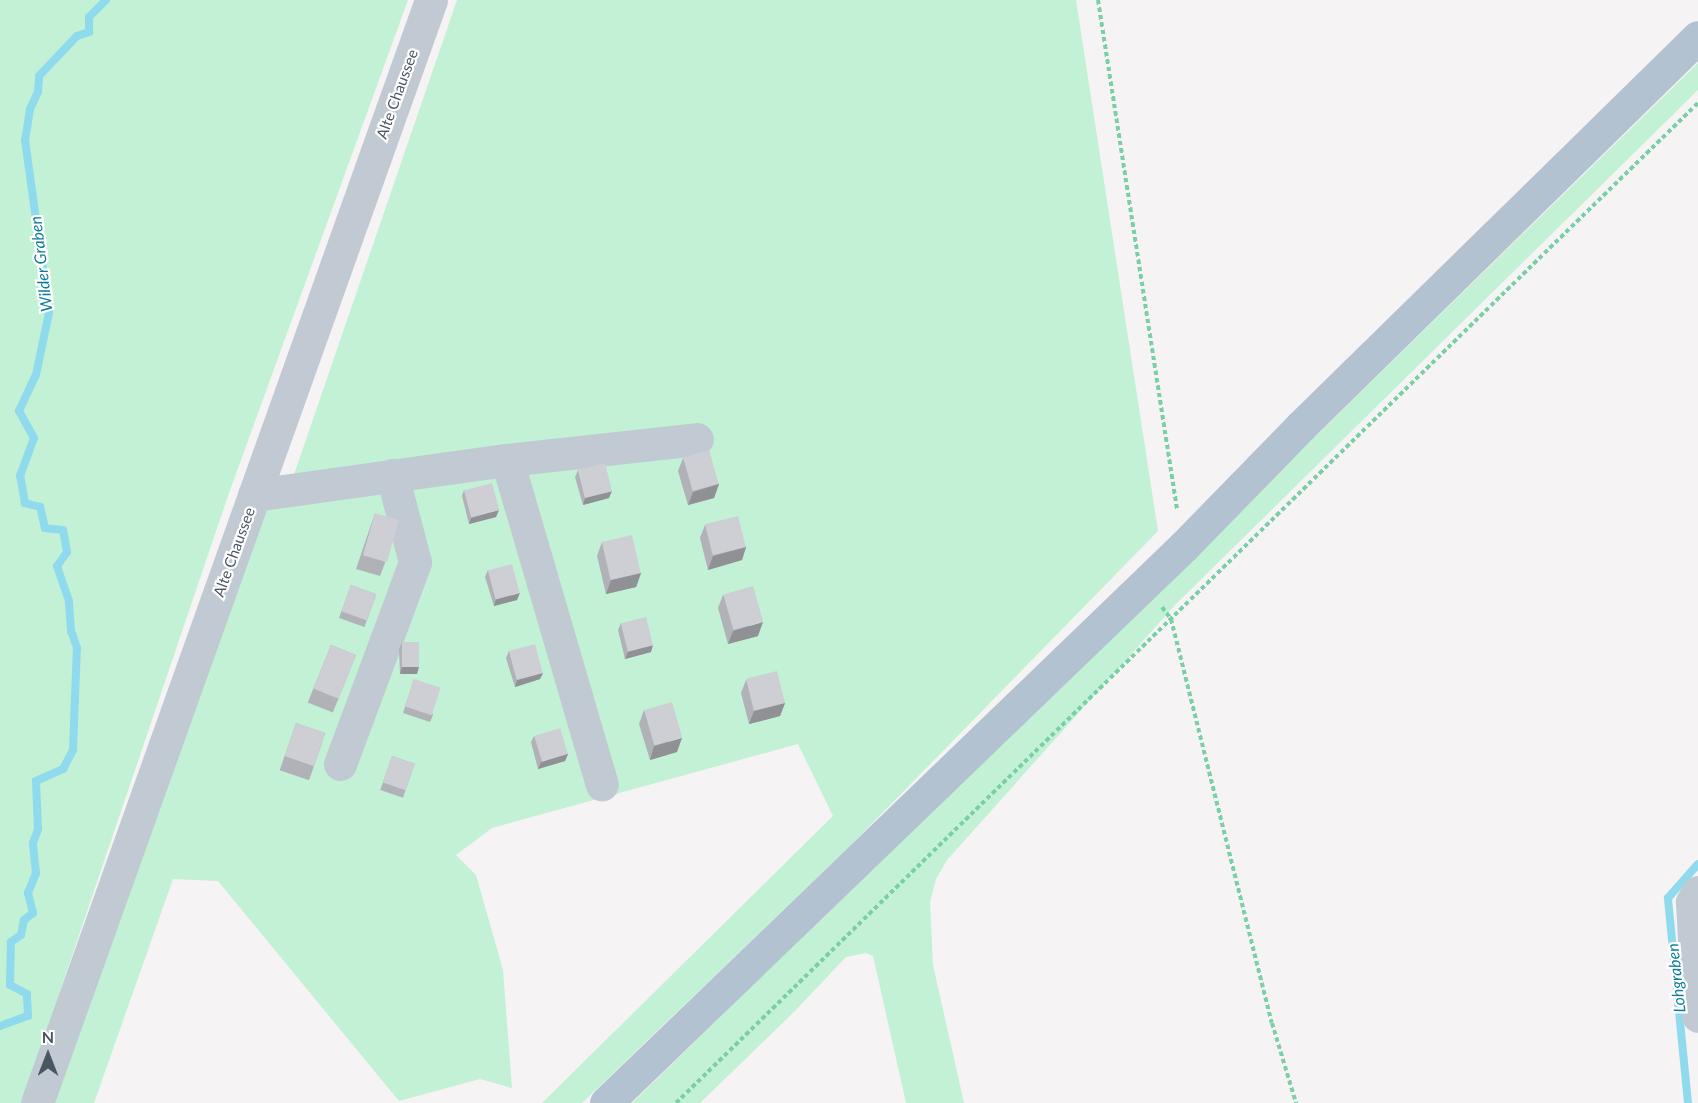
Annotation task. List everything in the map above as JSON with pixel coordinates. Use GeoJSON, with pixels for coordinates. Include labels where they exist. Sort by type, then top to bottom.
{"type":"FeatureCollection","features":[{"type":"Feature","properties":{"kind":"main road"},"geometry":{"type":"LineString","coordinates":[[606,1103],[1183,547],[1308,419],[1698,37]]}},
{"type":"Feature","properties":{"kind":"street","name":"Alte Chaussee"},"geometry":{"type":"LineString","coordinates":[[37,1103],[431,0]]}},
{"type":"Feature","properties":{"kind":"street"},"geometry":{"type":"LineString","coordinates":[[254,495],[507,460],[697,439]]}},
{"type":"Feature","properties":{"kind":"street"},"geometry":{"type":"LineString","coordinates":[[507,460],[602,784]]}},
{"type":"Feature","properties":{"kind":"street"},"geometry":{"type":"LineString","coordinates":[[340,764],[415,562],[392,475]]}},
{"type":"Feature","properties":{"kind":"street"},"geometry":{"type":"LineString","coordinates":[[1698,892],[1692,902],[1698,1016]]}},
{"type":"Feature","properties":{"kind":"path"},"geometry":{"type":"LineString","coordinates":[[1098,0],[1183,547]]}},
{"type":"Feature","properties":{"kind":"path"},"geometry":{"type":"LineString","coordinates":[[676,1103],[1698,103]]}},
{"type":"Feature","properties":{"kind":"path"},"geometry":{"type":"LineString","coordinates":[[1144,583],[1171,619],[1272,1023],[1296,1103]]}},
{"type":"Feature","properties":{"kind":"green space"},"geometry":{"type":"Polygon","coordinates":[[[0,0],[408,0],[229,493],[22,1103],[0,1103],[0,0]]]}},
{"type":"Feature","properties":{"kind":"green space"},"geometry":{"type":"Polygon","coordinates":[[[457,0],[1076,0],[1158,531],[852,844],[582,1103],[542,1103],[833,816],[798,744],[492,828],[456,855],[476,875],[503,970],[512,1088],[480,1079],[399,1101],[218,881],[173,879],[94,1103],[52,1103],[264,498],[289,489],[457,0]]]}},
{"type":"Feature","properties":{"kind":"green space"},"geometry":{"type":"Polygon","coordinates":[[[1698,63],[1698,90],[1176,604],[947,860],[936,879],[930,902],[933,965],[964,1103],[906,1103],[873,956],[866,953],[846,957],[793,1013],[700,1103],[632,1103],[1698,63]]]}},
{"type":"Feature","properties":{"kind":"building"},"geometry":{"type":"Polygon","coordinates":[[[709,450],[719,484],[693,491],[683,457],[709,450]]]}},
{"type":"Feature","properties":{"kind":"building"},"geometry":{"type":"Polygon","coordinates":[[[605,463],[612,491],[585,498],[578,470],[605,463]]]}},
{"type":"Feature","properties":{"kind":"building"},"geometry":{"type":"Polygon","coordinates":[[[492,483],[499,510],[471,518],[464,491],[492,483]]]}},
{"type":"Feature","properties":{"kind":"building"},"geometry":{"type":"Polygon","coordinates":[[[375,513],[399,520],[387,562],[363,555],[375,513]]]}},
{"type":"Feature","properties":{"kind":"building"},"geometry":{"type":"Polygon","coordinates":[[[738,516],[746,547],[713,555],[705,524],[738,516]]]}},
{"type":"Feature","properties":{"kind":"building"},"geometry":{"type":"Polygon","coordinates":[[[632,535],[641,573],[611,580],[602,542],[632,535]]]}},
{"type":"Feature","properties":{"kind":"building"},"geometry":{"type":"Polygon","coordinates":[[[512,564],[520,593],[496,599],[488,570],[512,564]]]}},
{"type":"Feature","properties":{"kind":"building"},"geometry":{"type":"Polygon","coordinates":[[[351,585],[376,594],[367,621],[341,611],[351,585]]]}},
{"type":"Feature","properties":{"kind":"building"},"geometry":{"type":"Polygon","coordinates":[[[753,586],[763,622],[733,630],[723,595],[753,586]]]}},
{"type":"Feature","properties":{"kind":"building"},"geometry":{"type":"Polygon","coordinates":[[[646,617],[653,645],[628,651],[621,623],[646,617]]]}},
{"type":"Feature","properties":{"kind":"building"},"geometry":{"type":"Polygon","coordinates":[[[402,642],[419,642],[419,667],[402,667],[402,642]]]}},
{"type":"Feature","properties":{"kind":"building"},"geometry":{"type":"Polygon","coordinates":[[[535,644],[543,673],[517,680],[509,651],[535,644]]]}},
{"type":"Feature","properties":{"kind":"building"},"geometry":{"type":"Polygon","coordinates":[[[331,645],[356,655],[338,699],[313,689],[331,645]]]}},
{"type":"Feature","properties":{"kind":"building"},"geometry":{"type":"Polygon","coordinates":[[[777,671],[785,703],[754,711],[746,679],[777,671]]]}},
{"type":"Feature","properties":{"kind":"building"},"geometry":{"type":"Polygon","coordinates":[[[414,679],[441,688],[432,715],[405,707],[414,679]]]}},
{"type":"Feature","properties":{"kind":"building"},"geometry":{"type":"Polygon","coordinates":[[[672,702],[682,738],[654,746],[644,710],[672,702]]]}},
{"type":"Feature","properties":{"kind":"building"},"geometry":{"type":"Polygon","coordinates":[[[296,723],[325,733],[314,766],[285,756],[296,723]]]}},
{"type":"Feature","properties":{"kind":"building"},"geometry":{"type":"Polygon","coordinates":[[[560,728],[568,754],[542,762],[534,736],[560,728]]]}},
{"type":"Feature","properties":{"kind":"building"},"geometry":{"type":"Polygon","coordinates":[[[392,756],[415,764],[406,790],[383,782],[392,756]]]}},
{"type":"Feature","properties":{"kind":"waterway","name":"Wilder Graben"},"geometry":{"type":"LineString","coordinates":[[0,1026],[28,1016],[27,994],[10,985],[11,942],[21,935],[24,920],[33,913],[28,893],[36,873],[33,843],[38,829],[36,781],[63,769],[73,750],[77,648],[71,631],[69,601],[57,566],[67,552],[63,530],[45,528],[40,507],[25,503],[20,476],[34,438],[19,411],[36,375],[49,313],[25,141],[30,109],[38,92],[39,76],[77,36],[89,32],[89,17],[106,0]]}},
{"type":"Feature","properties":{"kind":"waterway","name":"Lohgraben"},"geometry":{"type":"LineString","coordinates":[[1688,1103],[1668,898],[1698,864]]}}]}
